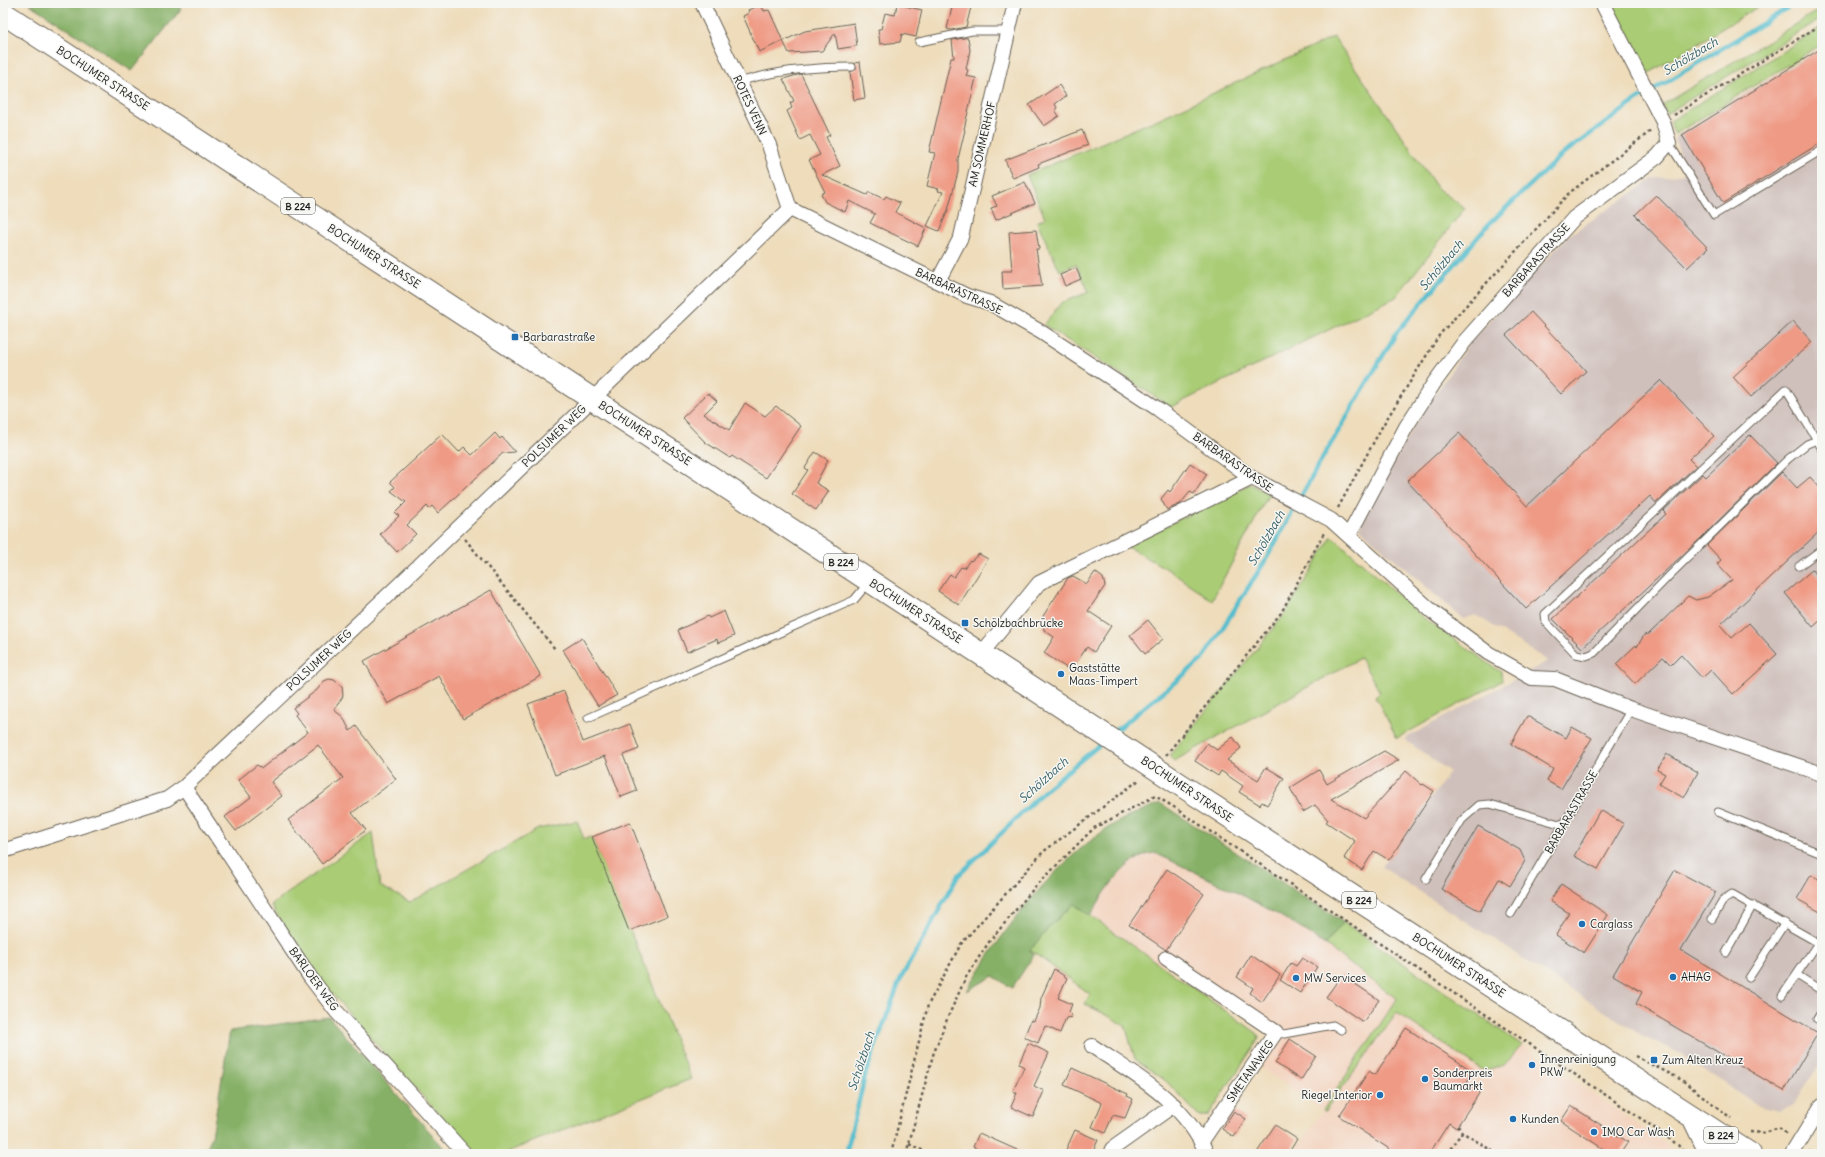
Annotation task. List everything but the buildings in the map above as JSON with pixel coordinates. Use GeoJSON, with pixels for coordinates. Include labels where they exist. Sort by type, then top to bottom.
{"type":"FeatureCollection","features":[{"type":"Feature","properties":{"kind":"main road","name":"BOCHUMER STRASSE"},"geometry":{"type":"LineString","coordinates":[[3,13],[981,654],[1089,724],[1154,762],[1190,791],[1750,1154]]}},
{"type":"Feature","properties":{"kind":"main road"},"geometry":{"type":"LineString","coordinates":[[1692,1116],[1711,1154]]}},
{"type":"Feature","properties":{"kind":"street","name":"ROTES VENN"},"geometry":{"type":"LineString","coordinates":[[702,3],[769,145],[790,209]]}},
{"type":"Feature","properties":{"kind":"street","name":"AM SOMMERHOF"},"geometry":{"type":"LineString","coordinates":[[938,281],[960,237],[1015,3]]}},
{"type":"Feature","properties":{"kind":"street"},"geometry":{"type":"LineString","coordinates":[[1602,3],[1663,122],[1669,143]]}},
{"type":"Feature","properties":{"kind":"street","name":"BARBARASTRASSE"},"geometry":{"type":"LineString","coordinates":[[1349,535],[1406,427],[1434,383],[1465,341],[1574,218],[1657,157],[1669,143]]}},
{"type":"Feature","properties":{"kind":"street"},"geometry":{"type":"LineString","coordinates":[[593,399],[790,209]]}},
{"type":"Feature","properties":{"kind":"street","name":"BARBARASTRASSE"},"geometry":{"type":"LineString","coordinates":[[790,209],[967,296],[990,303],[1041,332],[1158,409],[1252,478],[1331,520],[1434,613],[1488,652],[1532,678],[1555,679],[1631,709],[1822,774]]}},
{"type":"Feature","properties":{"kind":"street","name":"POLSUMER WEG"},"geometry":{"type":"LineString","coordinates":[[3,851],[167,799],[184,787],[593,399]]}},
{"type":"Feature","properties":{"kind":"street"},"geometry":{"type":"LineString","coordinates":[[981,654],[1039,583],[1252,478]]}},
{"type":"Feature","properties":{"kind":"street","name":"BARLOER WEG"},"geometry":{"type":"LineString","coordinates":[[184,787],[310,977],[332,1006],[465,1154]]}},
{"type":"Feature","properties":{"kind":"street","name":"SMETANAWEG"},"geometry":{"type":"LineString","coordinates":[[1166,958],[1276,1032],[1202,1141]]}},
{"type":"Feature","properties":{"kind":"street"},"geometry":{"type":"LineString","coordinates":[[1092,1046],[1154,1088],[1174,1105],[1190,1122],[1202,1141],[1207,1154]]}},
{"type":"Feature","properties":{"kind":"street"},"geometry":{"type":"LineString","coordinates":[[1110,1154],[1112,1149],[1174,1105]]}},
{"type":"Feature","properties":{"kind":"street"},"geometry":{"type":"LineString","coordinates":[[1795,1148],[1822,1105]]}},
{"type":"Feature","properties":{"kind":"lane"},"geometry":{"type":"LineString","coordinates":[[919,42],[972,31],[1009,31]]}},
{"type":"Feature","properties":{"kind":"lane"},"geometry":{"type":"LineString","coordinates":[[739,82],[755,77],[792,70],[852,67]]}},
{"type":"Feature","properties":{"kind":"lane"},"geometry":{"type":"LineString","coordinates":[[1669,143],[1714,215],[1822,150]]}},
{"type":"Feature","properties":{"kind":"lane"},"geometry":{"type":"LineString","coordinates":[[1817,440],[1807,444],[1788,459],[1675,570],[1594,653],[1586,656],[1576,654],[1546,622],[1546,614],[1786,389],[1817,440],[1822,449]]}},
{"type":"Feature","properties":{"kind":"lane"},"geometry":{"type":"LineString","coordinates":[[1800,566],[1822,549]]}},
{"type":"Feature","properties":{"kind":"lane"},"geometry":{"type":"LineString","coordinates":[[588,718],[854,600],[870,581]]}},
{"type":"Feature","properties":{"kind":"lane","name":"BARBARASTRASSE"},"geometry":{"type":"LineString","coordinates":[[1511,914],[1631,709]]}},
{"type":"Feature","properties":{"kind":"lane"},"geometry":{"type":"LineString","coordinates":[[1426,878],[1462,820],[1479,805],[1490,804],[1563,826]]}},
{"type":"Feature","properties":{"kind":"lane"},"geometry":{"type":"LineString","coordinates":[[1718,812],[1822,854]]}},
{"type":"Feature","properties":{"kind":"lane"},"geometry":{"type":"LineString","coordinates":[[1712,919],[1724,899],[1732,894],[1820,944],[1782,996]]}},
{"type":"Feature","properties":{"kind":"lane"},"geometry":{"type":"LineString","coordinates":[[1726,953],[1753,905]]}},
{"type":"Feature","properties":{"kind":"lane"},"geometry":{"type":"LineString","coordinates":[[1749,978],[1785,924]]}},
{"type":"Feature","properties":{"kind":"lane"},"geometry":{"type":"LineString","coordinates":[[1797,975],[1822,991]]}},
{"type":"Feature","properties":{"kind":"lane"},"geometry":{"type":"LineString","coordinates":[[1817,1019],[1822,1011]]}},
{"type":"Feature","properties":{"kind":"lane"},"geometry":{"type":"LineString","coordinates":[[1276,1032],[1284,1034],[1334,1025],[1341,1030]]}},
{"type":"Feature","properties":{"kind":"path"},"geometry":{"type":"LineString","coordinates":[[891,1154],[928,1005],[961,944],[1043,852],[1154,762],[1281,613],[1331,520]]}},
{"type":"Feature","properties":{"kind":"path"},"geometry":{"type":"LineString","coordinates":[[457,529],[555,649]]}},
{"type":"Feature","properties":{"kind":"path"},"geometry":{"type":"LineString","coordinates":[[1179,811],[1190,791]]}},
{"type":"Feature","properties":{"kind":"path"},"geometry":{"type":"LineString","coordinates":[[906,1154],[933,1055],[966,977],[989,942],[1035,887],[1094,828],[1155,796],[1349,923],[1640,1118],[1678,1146],[1685,1154]]}},
{"type":"Feature","properties":{"kind":"path"},"geometry":{"type":"LineString","coordinates":[[1629,1053],[1682,1080],[1732,1119]]}},
{"type":"Feature","properties":{"kind":"path"},"geometry":{"type":"LineString","coordinates":[[1458,1125],[1462,1132],[1497,1154]]}},
{"type":"Feature","properties":{"kind":"path"},"geometry":{"type":"LineString","coordinates":[[1749,1132],[1765,1133],[1779,1128],[1795,1148],[1814,1154]]}},
{"type":"Feature","properties":{"kind":"path"},"geometry":{"type":"LineString","coordinates":[[1447,1154],[1462,1132]]}},
{"type":"Feature","properties":{"kind":"path"},"geometry":{"type":"LineString","coordinates":[[908,1144],[930,1154]]}},
{"type":"Feature","properties":{"kind":"shaded area"},"geometry":{"type":"Polygon","coordinates":[[[1822,47],[1822,1061],[1793,1105],[1780,1112],[1762,1108],[1677,1052],[1638,1033],[1382,867],[1450,772],[1404,739],[1548,661],[1476,615],[1463,619],[1359,528],[1412,429],[1470,342],[1568,236],[1653,179],[1684,174],[1675,137],[1822,47]]]}},
{"type":"Feature","properties":{"kind":"shaded area"},"geometry":{"type":"Polygon","coordinates":[[[1155,853],[1237,893],[1303,929],[1397,999],[1323,1110],[1260,1068],[1284,1032],[1169,954],[1161,966],[1090,916],[1107,889],[1129,864],[1144,854],[1155,853]]]}},
{"type":"Feature","properties":{"kind":"shaded area"},"geometry":{"type":"Polygon","coordinates":[[[1397,1013],[1482,1070],[1495,1070],[1507,1062],[1522,1045],[1666,1144],[1674,1154],[1294,1154],[1323,1110],[1325,1111],[1397,1013]]]}},
{"type":"Feature","properties":{"kind":"green space"},"geometry":{"type":"Polygon","coordinates":[[[28,3],[173,3],[181,9],[132,71],[28,3]]]}},
{"type":"Feature","properties":{"kind":"green space"},"geometry":{"type":"Polygon","coordinates":[[[1607,3],[1764,3],[1646,75],[1607,3]]]}},
{"type":"Feature","properties":{"kind":"green space"},"geometry":{"type":"Polygon","coordinates":[[[1822,8],[1822,18],[1666,114],[1662,105],[1822,8]]]}},
{"type":"Feature","properties":{"kind":"green space"},"geometry":{"type":"Polygon","coordinates":[[[1822,27],[1822,44],[1675,134],[1669,122],[1822,27]]]}},
{"type":"Feature","properties":{"kind":"green space"},"geometry":{"type":"Polygon","coordinates":[[[1334,37],[1438,189],[1465,208],[1396,297],[1171,407],[1044,325],[1061,303],[1089,292],[1076,264],[1060,271],[1037,222],[1045,218],[1027,175],[1158,119],[1334,37]]]}},
{"type":"Feature","properties":{"kind":"green space"},"geometry":{"type":"Polygon","coordinates":[[[1250,484],[1269,494],[1212,600],[1167,569],[1126,546],[1250,484]]]}},
{"type":"Feature","properties":{"kind":"green space"},"geometry":{"type":"Polygon","coordinates":[[[1332,536],[1425,619],[1501,672],[1502,681],[1397,738],[1375,696],[1380,692],[1360,658],[1174,761],[1169,756],[1284,615],[1332,536]]]}},
{"type":"Feature","properties":{"kind":"green space"},"geometry":{"type":"Polygon","coordinates":[[[1160,803],[1343,922],[1325,945],[1305,931],[1264,907],[1221,884],[1155,853],[1134,861],[1125,868],[1109,886],[1090,916],[1074,904],[1053,923],[1030,950],[1034,955],[1012,988],[993,976],[967,991],[995,946],[1011,924],[1065,863],[1084,846],[1111,826],[1160,803]]]}},
{"type":"Feature","properties":{"kind":"green space"},"geometry":{"type":"Polygon","coordinates":[[[577,821],[584,839],[592,837],[691,1079],[502,1154],[471,1154],[464,1143],[319,979],[271,905],[373,833],[380,886],[410,902],[538,829],[577,821]]]}},
{"type":"Feature","properties":{"kind":"green space"},"geometry":{"type":"Polygon","coordinates":[[[1074,904],[1257,1033],[1259,1037],[1258,1040],[1208,1116],[1199,1116],[1166,1081],[1135,1059],[1125,1025],[1085,1004],[1090,994],[1030,950],[1053,923],[1074,904]]]}},
{"type":"Feature","properties":{"kind":"green space"},"geometry":{"type":"Polygon","coordinates":[[[1343,922],[1522,1045],[1505,1064],[1489,1070],[1482,1070],[1397,1013],[1325,1111],[1323,1110],[1397,999],[1325,945],[1343,922]]]}},
{"type":"Feature","properties":{"kind":"green space"},"geometry":{"type":"Polygon","coordinates":[[[329,1017],[449,1154],[204,1154],[212,1136],[230,1031],[329,1017]]]}},
{"type":"Feature","properties":{"kind":"waterway","name":"Schölzbach"},"geometry":{"type":"LineString","coordinates":[[1113,733],[1203,659],[1265,561],[1323,457],[1397,332],[1489,224],[1563,154],[1637,100],[1796,3]]}},
{"type":"Feature","properties":{"kind":"waterway","name":"Schölzbach"},"geometry":{"type":"LineString","coordinates":[[846,1154],[866,1072],[900,980],[958,876],[1047,788],[1103,742]]}},
{"type":"Feature","properties":{"kind":"place","name":"Barbarastraße"},"geometry":{"type":"Point","coordinates":[515,337]}},
{"type":"Feature","properties":{"kind":"place","name":"Schölzbachbrücke"},"geometry":{"type":"Point","coordinates":[965,623]}},
{"type":"Feature","properties":{"kind":"place","name":"Gaststätte Maas-Timpert"},"geometry":{"type":"Point","coordinates":[1061,674]}},
{"type":"Feature","properties":{"kind":"place","name":"Carglass"},"geometry":{"type":"Point","coordinates":[1582,924]}},
{"type":"Feature","properties":{"kind":"place","name":"AHAG"},"geometry":{"type":"Point","coordinates":[1673,977]}},
{"type":"Feature","properties":{"kind":"place","name":"MW Services"},"geometry":{"type":"Point","coordinates":[1296,978]}},
{"type":"Feature","properties":{"kind":"place","name":"Zum Alten Kreuz"},"geometry":{"type":"Point","coordinates":[1654,1060]}},
{"type":"Feature","properties":{"kind":"place","name":"Innenreinigung PKW"},"geometry":{"type":"Point","coordinates":[1532,1065]}},
{"type":"Feature","properties":{"kind":"place","name":"Sonderpreis Baumarkt"},"geometry":{"type":"Point","coordinates":[1425,1079]}},
{"type":"Feature","properties":{"kind":"place","name":"Riegel Interior"},"geometry":{"type":"Point","coordinates":[1380,1095]}},
{"type":"Feature","properties":{"kind":"place","name":"Kunden"},"geometry":{"type":"Point","coordinates":[1513,1119]}},
{"type":"Feature","properties":{"kind":"place","name":"IMO Car Wash"},"geometry":{"type":"Point","coordinates":[1594,1132]}}]}
